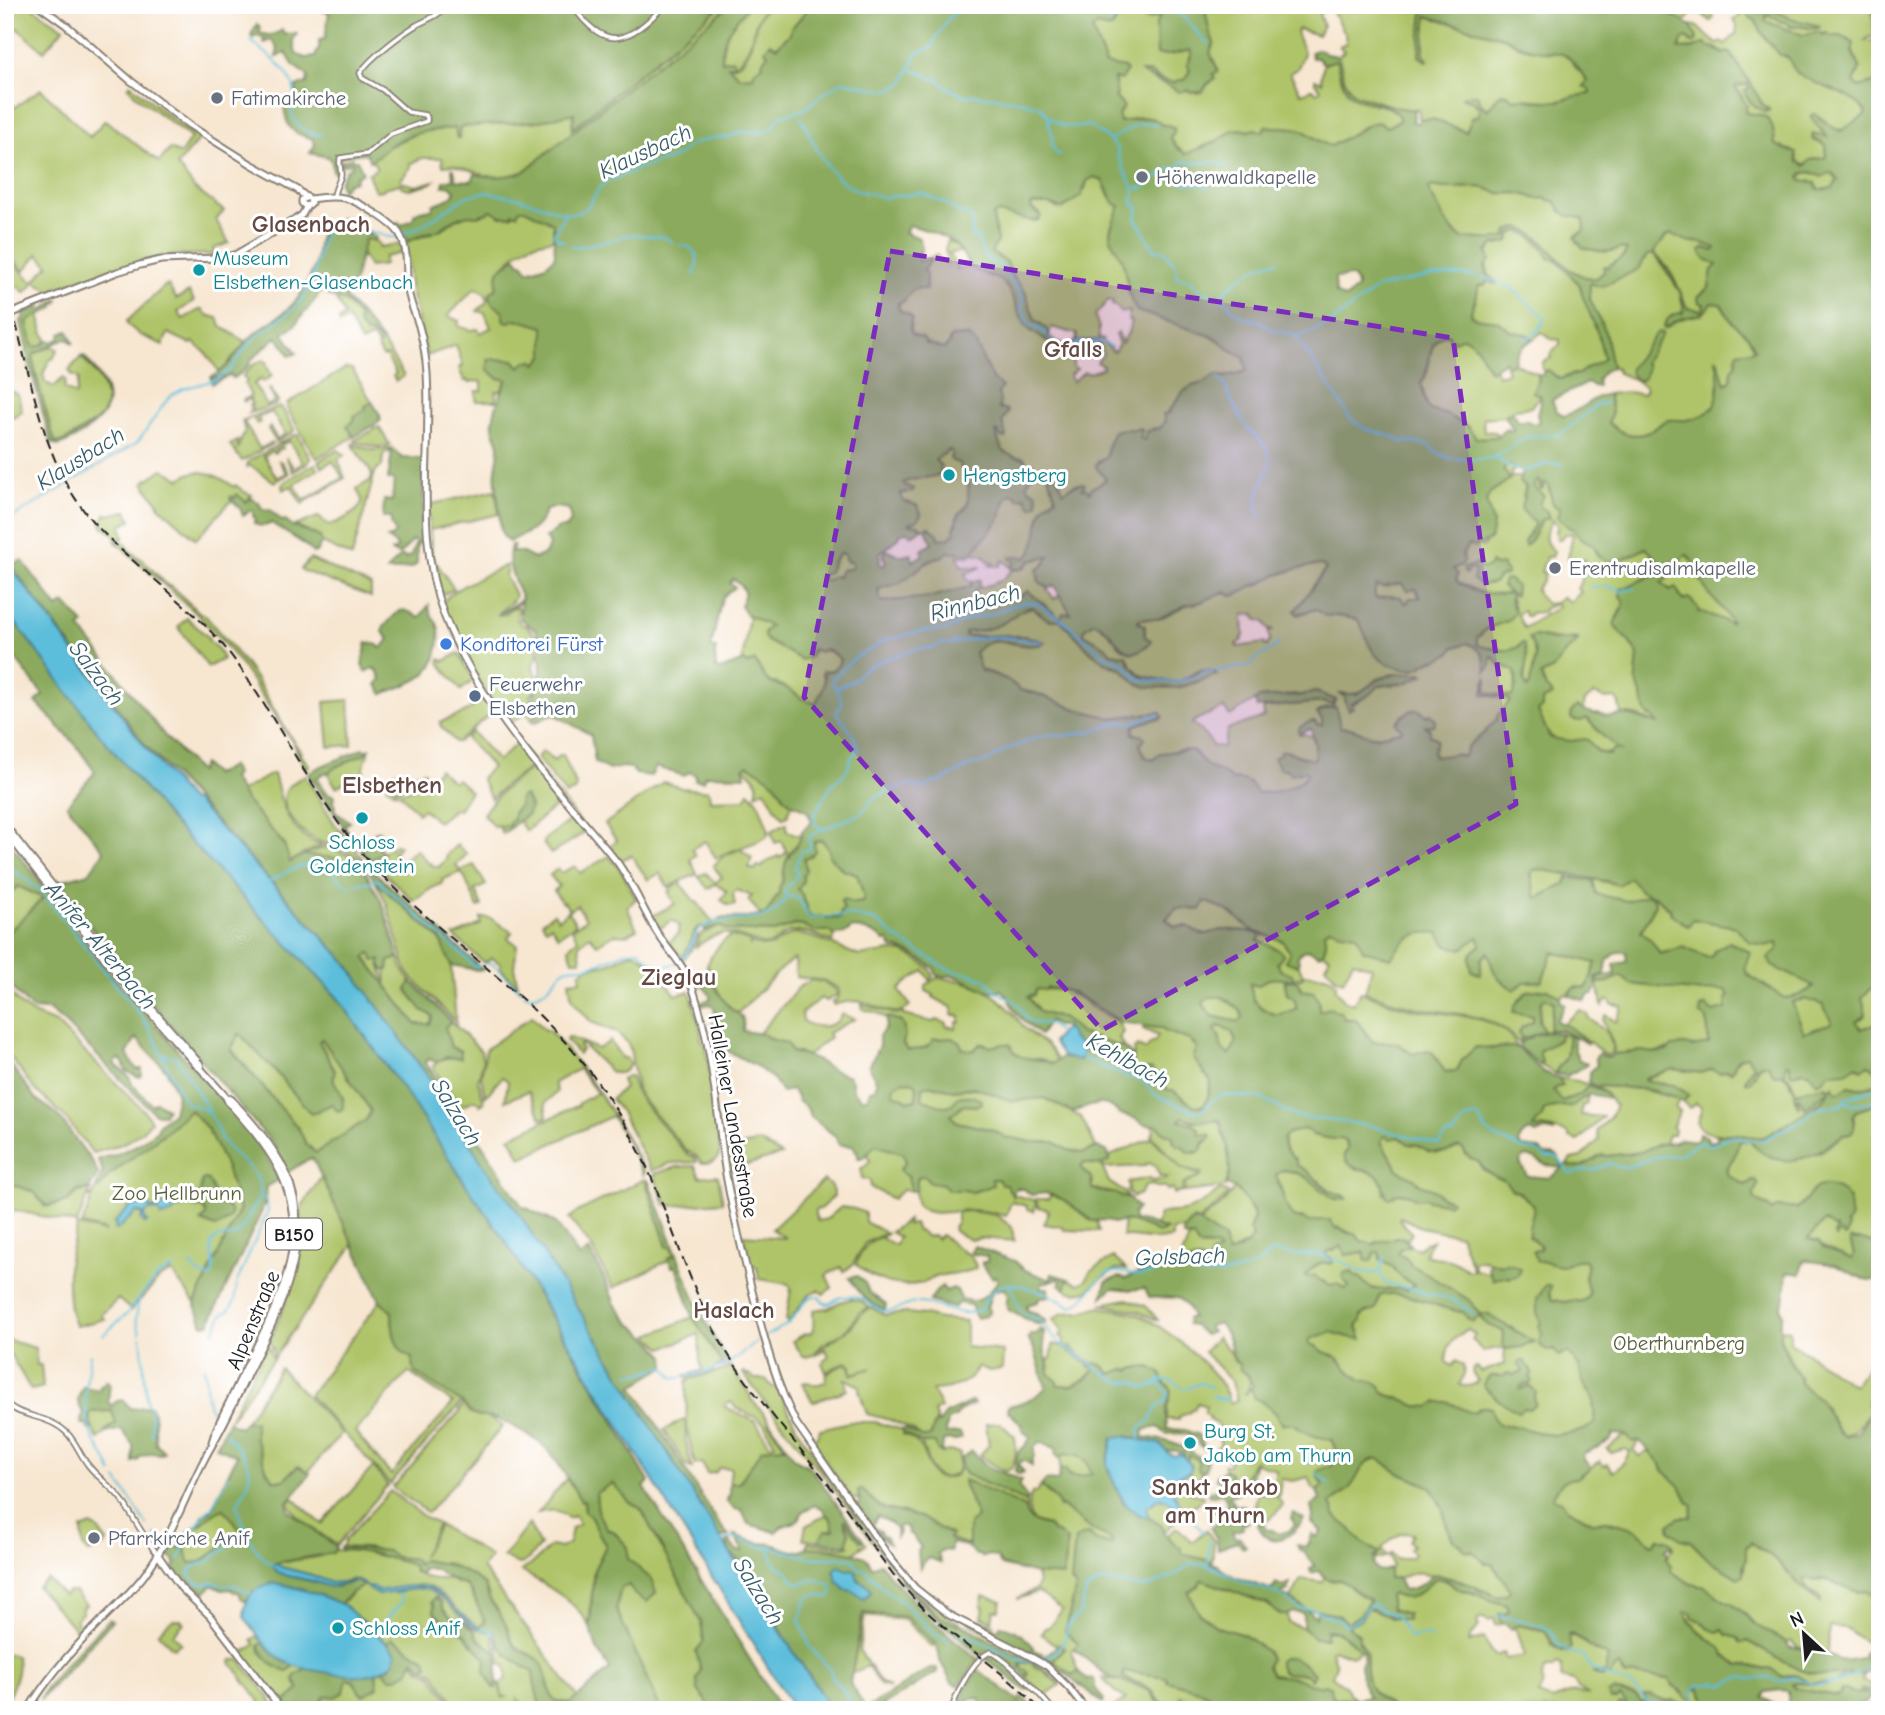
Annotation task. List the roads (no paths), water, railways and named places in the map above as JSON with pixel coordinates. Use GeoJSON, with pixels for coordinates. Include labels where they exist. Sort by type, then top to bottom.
{"type":"FeatureCollection","features":[{"type":"Feature","properties":{"kind":"main road"},"geometry":{"type":"LineString","coordinates":[[38,5],[150,95],[206,136],[293,187],[307,202]]}},
{"type":"Feature","properties":{"kind":"main road","name":"Halleiner Landesstraße"},"geometry":{"type":"LineString","coordinates":[[331,198],[344,197],[356,201],[390,223],[397,230],[406,254],[408,293],[422,340],[426,369],[427,536],[432,569],[445,617],[467,662],[496,711],[617,862],[632,884],[657,932],[679,961],[693,990],[705,1032],[730,1197],[764,1337],[785,1400],[801,1432],[907,1581],[949,1615],[1053,1671],[1084,1710]]}},
{"type":"Feature","properties":{"kind":"main road"},"geometry":{"type":"LineString","coordinates":[[307,202],[331,198]]}},
{"type":"Feature","properties":{"kind":"main road"},"geometry":{"type":"LineString","coordinates":[[5,316],[153,261],[235,255],[291,222],[299,216],[307,202]]}},
{"type":"Feature","properties":{"kind":"main road","name":"Alpenstraße"},"geometry":{"type":"LineString","coordinates":[[5,825],[128,981],[200,1064],[201,1069]]}},
{"type":"Feature","properties":{"kind":"main road","name":"Alpenstraße"},"geometry":{"type":"LineString","coordinates":[[5,831],[125,984],[197,1066],[231,1099],[274,1152],[285,1171],[296,1209],[297,1241],[290,1279],[273,1324],[158,1555],[144,1576],[73,1650],[28,1710]]}},
{"type":"Feature","properties":{"kind":"main road"},"geometry":{"type":"LineString","coordinates":[[158,1555],[181,1588],[210,1616],[282,1710]]}},
{"type":"Feature","properties":{"kind":"street"},"geometry":{"type":"LineString","coordinates":[[331,198],[341,174],[339,161],[344,157],[367,154],[391,134],[427,121],[424,115],[407,111],[379,87],[362,78],[360,73],[397,38],[442,12],[447,5]]}},
{"type":"Feature","properties":{"kind":"street"},"geometry":{"type":"LineString","coordinates":[[572,5],[593,30],[615,37],[637,31],[665,5]]}},
{"type":"Feature","properties":{"kind":"street"},"geometry":{"type":"LineString","coordinates":[[5,1401],[9,1407],[19,1412],[51,1420],[67,1433],[89,1467],[123,1502],[158,1555]]}},
{"type":"Feature","properties":{"kind":"street"},"geometry":{"type":"LineString","coordinates":[[952,1710],[961,1686],[985,1654],[991,1652],[1053,1710]]}},
{"type":"Feature","properties":{"kind":"water"},"geometry":{"type":"Polygon","coordinates":[[[5,559],[146,748],[190,800],[195,801],[345,961],[437,1089],[484,1166],[517,1210],[831,1710],[794,1710],[503,1237],[408,1096],[337,997],[174,824],[100,735],[5,609],[5,559]]]}},
{"type":"Feature","properties":{"kind":"water"},"geometry":{"type":"Polygon","coordinates":[[[1066,1027],[1073,1039],[1085,1048],[1079,1060],[1063,1057],[1053,1042],[1066,1027]]]}},
{"type":"Feature","properties":{"kind":"water"},"geometry":{"type":"Polygon","coordinates":[[[176,1203],[182,1205],[172,1214],[161,1217],[159,1211],[149,1210],[145,1214],[144,1218],[148,1222],[145,1224],[141,1220],[143,1214],[136,1212],[115,1229],[114,1223],[131,1206],[148,1205],[152,1209],[163,1205],[173,1206],[176,1203]]]}},
{"type":"Feature","properties":{"kind":"water"},"geometry":{"type":"Polygon","coordinates":[[[1122,1436],[1160,1444],[1169,1454],[1182,1455],[1192,1466],[1189,1473],[1178,1476],[1173,1481],[1174,1493],[1183,1509],[1159,1498],[1146,1508],[1149,1518],[1127,1506],[1107,1465],[1113,1438],[1122,1436]]]}},
{"type":"Feature","properties":{"kind":"water"},"geometry":{"type":"Polygon","coordinates":[[[276,1563],[331,1583],[357,1580],[377,1591],[426,1586],[440,1594],[482,1630],[472,1625],[440,1596],[427,1590],[419,1588],[379,1595],[356,1581],[330,1587],[277,1572],[273,1566],[276,1563]]]}},
{"type":"Feature","properties":{"kind":"water"},"geometry":{"type":"Polygon","coordinates":[[[839,1566],[852,1569],[858,1580],[869,1586],[871,1592],[864,1599],[853,1591],[845,1590],[838,1583],[834,1570],[839,1566]]]}},
{"type":"Feature","properties":{"kind":"water"},"geometry":{"type":"Polygon","coordinates":[[[275,1583],[317,1594],[344,1605],[396,1653],[394,1662],[373,1674],[347,1675],[301,1667],[284,1661],[267,1647],[244,1617],[246,1603],[252,1593],[275,1583]]]}},
{"type":"Feature","properties":{"kind":"waterway","name":"Klausbach"},"geometry":{"type":"LineString","coordinates":[[5,522],[138,442],[172,395],[215,380],[228,372],[246,347],[295,308],[304,296],[312,281],[323,235],[333,225],[337,223],[353,226],[396,237],[423,225],[467,196],[485,192],[519,198],[568,214],[580,212],[588,207],[599,188],[606,182],[679,155],[694,143],[729,137],[740,132],[766,132],[773,128],[780,116],[805,109],[826,91],[844,81],[876,89],[896,88],[904,81],[917,53],[931,48],[948,19],[960,9],[976,5]]}},
{"type":"Feature","properties":{"kind":"waterway"},"geometry":{"type":"LineString","coordinates":[[1145,5],[1150,9],[1163,10]]}},
{"type":"Feature","properties":{"kind":"waterway"},"geometry":{"type":"LineString","coordinates":[[1096,7],[1111,24]]}},
{"type":"Feature","properties":{"kind":"waterway"},"geometry":{"type":"LineString","coordinates":[[1168,10],[1181,15],[1209,44]]}},
{"type":"Feature","properties":{"kind":"waterway"},"geometry":{"type":"LineString","coordinates":[[251,41],[278,63],[291,80],[294,92],[292,113],[295,121],[307,131],[321,134]]}},
{"type":"Feature","properties":{"kind":"waterway"},"geometry":{"type":"LineString","coordinates":[[909,69],[924,73],[931,79],[936,78],[946,87],[963,95],[993,96],[1041,107],[1048,117],[1063,126],[1088,125],[1107,138],[1118,149],[1123,169],[1134,188],[1132,202],[1139,208],[1135,219],[1155,250],[1163,250],[1175,264],[1176,277],[1190,279],[1198,288],[1226,301],[1243,317],[1260,321],[1272,330],[1296,336],[1351,419],[1365,429],[1395,437],[1401,442],[1430,446],[1435,452],[1449,458],[1492,458],[1527,436],[1559,435],[1597,405],[1606,403]]}},
{"type":"Feature","properties":{"kind":"waterway"},"geometry":{"type":"LineString","coordinates":[[801,117],[828,167],[856,190],[883,198],[920,192],[970,216],[973,221],[972,237],[978,238],[984,256],[1002,266],[1010,280],[1018,287],[1023,299],[1021,308],[1028,323],[1047,335]]}},
{"type":"Feature","properties":{"kind":"waterway"},"geometry":{"type":"LineString","coordinates":[[1049,119],[1052,146],[1057,154],[1060,154]]}},
{"type":"Feature","properties":{"kind":"waterway"},"geometry":{"type":"LineString","coordinates":[[1110,140],[1138,124],[1157,124]]}},
{"type":"Feature","properties":{"kind":"waterway"},"geometry":{"type":"LineString","coordinates":[[1134,188],[1143,188],[1169,169],[1181,166],[1183,161],[1215,162]]}},
{"type":"Feature","properties":{"kind":"waterway"},"geometry":{"type":"LineString","coordinates":[[1218,163],[1228,166]]}},
{"type":"Feature","properties":{"kind":"waterway"},"geometry":{"type":"LineString","coordinates":[[1162,176],[1208,187]]}},
{"type":"Feature","properties":{"kind":"waterway"},"geometry":{"type":"LineString","coordinates":[[564,241],[556,238],[554,234],[565,213]]}},
{"type":"Feature","properties":{"kind":"waterway"},"geometry":{"type":"LineString","coordinates":[[615,239],[636,234],[664,237],[672,242]]}},
{"type":"Feature","properties":{"kind":"waterway"},"geometry":{"type":"LineString","coordinates":[[571,246],[611,240]]}},
{"type":"Feature","properties":{"kind":"waterway"},"geometry":{"type":"LineString","coordinates":[[680,245],[689,247],[697,255],[694,275]]}},
{"type":"Feature","properties":{"kind":"waterway"},"geometry":{"type":"LineString","coordinates":[[1220,296],[1253,270],[1277,261]]}},
{"type":"Feature","properties":{"kind":"waterway"},"geometry":{"type":"LineString","coordinates":[[1298,336],[1335,320],[1377,288],[1431,276],[1476,276]]}},
{"type":"Feature","properties":{"kind":"waterway"},"geometry":{"type":"LineString","coordinates":[[1481,277],[1509,286],[1545,317],[1541,326],[1526,339]]}},
{"type":"Feature","properties":{"kind":"waterway"},"geometry":{"type":"LineString","coordinates":[[1049,338],[1067,351],[1079,342],[1103,342],[1111,347]]}},
{"type":"Feature","properties":{"kind":"waterway"},"geometry":{"type":"LineString","coordinates":[[1219,378],[1243,421]]}},
{"type":"Feature","properties":{"kind":"waterway"},"geometry":{"type":"LineString","coordinates":[[1245,425],[1264,445],[1270,460]]}},
{"type":"Feature","properties":{"kind":"waterway"},"geometry":{"type":"LineString","coordinates":[[1497,457],[1511,468],[1524,471],[1546,464],[1563,464]]}},
{"type":"Feature","properties":{"kind":"waterway"},"geometry":{"type":"LineString","coordinates":[[1260,517],[1258,497],[1270,465]]}},
{"type":"Feature","properties":{"kind":"waterway"},"geometry":{"type":"LineString","coordinates":[[1590,587],[1605,586],[1622,591],[1635,588]]}},
{"type":"Feature","properties":{"kind":"waterway","name":"Rinnbach"},"geometry":{"type":"LineString","coordinates":[[786,896],[785,891],[798,874],[795,867],[801,851],[810,849],[808,839],[820,830],[813,817],[832,784],[844,774],[851,757],[858,751],[853,735],[837,714],[842,703],[832,683],[833,678],[854,658],[880,642],[923,631],[946,630],[965,620],[1026,602],[1038,604],[1065,622],[1104,655],[1124,664],[1142,680],[1174,682],[1196,677],[1204,672],[1250,666],[1279,643]]}},
{"type":"Feature","properties":{"kind":"waterway"},"geometry":{"type":"LineString","coordinates":[[836,688],[852,681],[865,668],[885,659],[916,649],[934,648],[942,643],[986,637],[1042,642]]}},
{"type":"Feature","properties":{"kind":"waterway"},"geometry":{"type":"LineString","coordinates":[[821,830],[858,815],[872,799],[892,789],[910,785],[924,788],[1035,738],[1092,731],[1121,722],[1132,723],[1151,716],[1160,716]]}},
{"type":"Feature","properties":{"kind":"waterway","name":"Anifer Alterbach"},"geometry":{"type":"LineString","coordinates":[[5,864],[40,890],[138,1012],[187,1104],[209,1113],[225,1144],[258,1180],[260,1196],[243,1228],[231,1237],[216,1238],[212,1243],[214,1266],[211,1277],[202,1275],[191,1265]]}},
{"type":"Feature","properties":{"kind":"waterway","name":"Kehlbach"},"geometry":{"type":"LineString","coordinates":[[270,881],[307,865],[322,866],[330,870],[347,886],[378,880],[474,966],[480,966]]}},
{"type":"Feature","properties":{"kind":"waterway","name":"Kehlbach"},"geometry":{"type":"LineString","coordinates":[[524,994],[541,992],[563,970],[592,966],[632,951],[639,950],[657,965],[675,963],[687,953],[697,933],[709,924],[762,917],[780,907],[786,897],[795,897],[801,902],[809,918],[851,915],[878,922],[895,937],[949,970],[986,980],[996,991],[1018,1004],[1027,1019],[1034,1023],[1049,1024],[1060,1033]]}},
{"type":"Feature","properties":{"kind":"waterway","name":"Kehlbach"},"geometry":{"type":"LineString","coordinates":[[486,963],[494,965],[521,991]]}},
{"type":"Feature","properties":{"kind":"waterway","name":"Anifer Alterbach"},"geometry":{"type":"LineString","coordinates":[[162,1054],[176,1057],[209,1111]]}},
{"type":"Feature","properties":{"kind":"waterway","name":"Kehlbach"},"geometry":{"type":"LineString","coordinates":[[1080,1055],[1125,1076],[1144,1081],[1155,1095],[1196,1112],[1221,1095],[1261,1098],[1295,1116],[1367,1125],[1436,1144],[1440,1144],[1445,1136],[1454,1134],[1466,1119],[1476,1116],[1495,1137],[1523,1149],[1535,1150],[1546,1157],[1557,1157],[1571,1174],[1595,1170],[1610,1163],[1617,1167],[1628,1167],[1655,1157],[1679,1155],[1698,1143],[1711,1145],[1730,1136],[1744,1140],[1763,1140],[1803,1120],[1814,1109],[1842,1104],[1846,1099],[1880,1088]]}},
{"type":"Feature","properties":{"kind":"waterway"},"geometry":{"type":"LineString","coordinates":[[1844,1102],[1854,1104],[1880,1101]]}},
{"type":"Feature","properties":{"kind":"waterway"},"geometry":{"type":"LineString","coordinates":[[214,1332],[222,1315],[235,1301],[237,1282],[268,1211],[266,1199],[262,1196]]}},
{"type":"Feature","properties":{"kind":"waterway","name":"Golsbach"},"geometry":{"type":"LineString","coordinates":[[843,1297],[857,1297],[884,1311],[924,1303],[965,1313],[982,1309],[988,1295],[997,1288],[1015,1284],[1046,1293],[1072,1307],[1082,1300],[1102,1277],[1115,1272],[1140,1275],[1175,1270],[1202,1275],[1220,1274],[1253,1266],[1277,1252],[1325,1255],[1330,1260],[1338,1259],[1358,1271],[1372,1274],[1380,1271],[1384,1258]]}},
{"type":"Feature","properties":{"kind":"waterway","name":"Anifer Alterbach"},"geometry":{"type":"LineString","coordinates":[[103,1335],[127,1314],[159,1275],[173,1268]]}},
{"type":"Feature","properties":{"kind":"waterway","name":"Golsbach"},"geometry":{"type":"LineString","coordinates":[[1380,1273],[1386,1284],[1408,1287],[1456,1301],[1474,1314]]}},
{"type":"Feature","properties":{"kind":"waterway"},"geometry":{"type":"LineString","coordinates":[[1009,1285],[1022,1311],[1043,1324]]}},
{"type":"Feature","properties":{"kind":"waterway","name":"Golsbach"},"geometry":{"type":"LineString","coordinates":[[715,1369],[726,1365],[786,1325],[808,1299],[818,1296],[828,1304],[841,1297]]}},
{"type":"Feature","properties":{"kind":"waterway"},"geometry":{"type":"LineString","coordinates":[[139,1300],[136,1319],[140,1333]]}},
{"type":"Feature","properties":{"kind":"waterway"},"geometry":{"type":"LineString","coordinates":[[1045,1327],[1065,1347],[1120,1382],[1135,1382],[1144,1388],[1160,1383],[1168,1393],[1165,1402],[1156,1408],[1149,1422],[1139,1428],[1140,1439]]}},
{"type":"Feature","properties":{"kind":"waterway"},"geometry":{"type":"LineString","coordinates":[[141,1337],[152,1435]]}},
{"type":"Feature","properties":{"kind":"waterway","name":"Anifer Alterbach"},"geometry":{"type":"LineString","coordinates":[[90,1354],[85,1398],[87,1419],[94,1440],[112,1473]]}},
{"type":"Feature","properties":{"kind":"waterway"},"geometry":{"type":"LineString","coordinates":[[204,1367],[208,1404],[216,1420]]}},
{"type":"Feature","properties":{"kind":"waterway","name":"Golsbach"},"geometry":{"type":"LineString","coordinates":[[630,1374],[661,1367],[667,1369],[674,1378],[681,1378]]}},
{"type":"Feature","properties":{"kind":"waterway","name":"Golsbach"},"geometry":{"type":"LineString","coordinates":[[685,1377],[712,1370]]}},
{"type":"Feature","properties":{"kind":"waterway"},"geometry":{"type":"LineString","coordinates":[[1157,1382],[1172,1381],[1185,1389],[1201,1383],[1211,1387]]}},
{"type":"Feature","properties":{"kind":"waterway"},"geometry":{"type":"LineString","coordinates":[[1213,1396],[1224,1401]]}},
{"type":"Feature","properties":{"kind":"waterway"},"geometry":{"type":"LineString","coordinates":[[1218,1398],[1227,1399]]}},
{"type":"Feature","properties":{"kind":"waterway"},"geometry":{"type":"LineString","coordinates":[[225,1433],[244,1456],[249,1469],[248,1484],[237,1505],[243,1523],[255,1548],[276,1567]]}},
{"type":"Feature","properties":{"kind":"waterway"},"geometry":{"type":"LineString","coordinates":[[1299,1450],[1309,1464]]}},
{"type":"Feature","properties":{"kind":"waterway"},"geometry":{"type":"LineString","coordinates":[[1317,1474],[1330,1484]]}},
{"type":"Feature","properties":{"kind":"waterway"},"geometry":{"type":"LineString","coordinates":[[179,1560],[183,1552],[184,1535],[198,1524],[212,1507],[228,1476]]}},
{"type":"Feature","properties":{"kind":"waterway","name":"Anifer Alterbach"},"geometry":{"type":"LineString","coordinates":[[117,1479],[147,1525]]}},
{"type":"Feature","properties":{"kind":"waterway"},"geometry":{"type":"LineString","coordinates":[[1182,1508],[1192,1515]]}},
{"type":"Feature","properties":{"kind":"waterway"},"geometry":{"type":"LineString","coordinates":[[1195,1522],[1204,1534]]}},
{"type":"Feature","properties":{"kind":"waterway","name":"Anifer Alterbach"},"geometry":{"type":"LineString","coordinates":[[240,1537],[245,1529]]}},
{"type":"Feature","properties":{"kind":"waterway","name":"Anifer Alterbach"},"geometry":{"type":"LineString","coordinates":[[155,1534],[160,1540]]}},
{"type":"Feature","properties":{"kind":"waterway","name":"Salzach"},"geometry":{"type":"LineString","coordinates":[[723,1540],[737,1538],[767,1547],[771,1550],[773,1562],[789,1572],[797,1583],[815,1579],[830,1584],[833,1589],[831,1596],[815,1594],[807,1598],[799,1620],[809,1646],[831,1670],[833,1679],[843,1689],[855,1710]]}},
{"type":"Feature","properties":{"kind":"waterway","name":"Anifer Alterbach"},"geometry":{"type":"LineString","coordinates":[[238,1539],[188,1573],[195,1582],[235,1585],[251,1594]]}},
{"type":"Feature","properties":{"kind":"waterway"},"geometry":{"type":"LineString","coordinates":[[1208,1561],[1209,1541]]}},
{"type":"Feature","properties":{"kind":"waterway"},"geometry":{"type":"LineString","coordinates":[[770,1547],[812,1558],[852,1558],[860,1569],[864,1569],[936,1635],[950,1639]]}},
{"type":"Feature","properties":{"kind":"waterway"},"geometry":{"type":"LineString","coordinates":[[1042,1658],[1054,1653],[1065,1641],[1067,1626],[1081,1612],[1086,1590],[1103,1581],[1145,1588],[1175,1575],[1191,1564],[1206,1565]]}},
{"type":"Feature","properties":{"kind":"waterway"},"geometry":{"type":"LineString","coordinates":[[1208,1564],[1207,1566],[1249,1585],[1279,1594],[1299,1608],[1338,1618],[1347,1625],[1361,1617],[1373,1604],[1396,1616],[1410,1638],[1421,1635],[1431,1637]]}},
{"type":"Feature","properties":{"kind":"waterway"},"geometry":{"type":"LineString","coordinates":[[378,1628],[401,1603],[399,1594]]}},
{"type":"Feature","properties":{"kind":"waterway"},"geometry":{"type":"LineString","coordinates":[[1496,1616],[1545,1628],[1563,1649],[1583,1655],[1596,1671],[1629,1685],[1646,1701],[1666,1710]]}},
{"type":"Feature","properties":{"kind":"waterway"},"geometry":{"type":"LineString","coordinates":[[481,1629],[490,1630],[494,1635]]}},
{"type":"Feature","properties":{"kind":"waterway"},"geometry":{"type":"LineString","coordinates":[[958,1635],[965,1635],[1023,1661],[1032,1662]]}},
{"type":"Feature","properties":{"kind":"waterway"},"geometry":{"type":"LineString","coordinates":[[1866,1668],[1880,1670]]}},
{"type":"Feature","properties":{"kind":"waterway"},"geometry":{"type":"LineString","coordinates":[[1676,1710],[1693,1704],[1694,1690],[1698,1685],[1715,1682],[1724,1685],[1742,1676],[1754,1679],[1770,1678],[1779,1682],[1792,1678],[1822,1685],[1841,1681],[1864,1671]]}},
{"type":"Feature","properties":{"kind":"railway"},"geometry":{"type":"LineString","coordinates":[[5,279],[52,454],[81,507],[111,541],[186,607],[221,642],[254,688],[320,796],[357,848],[404,896],[539,1015],[588,1069],[617,1111],[641,1155],[702,1306],[722,1344],[746,1380],[911,1595],[939,1623],[1041,1710]]}},
{"type":"Feature","properties":{"kind":"place","name":"Fatimakirche"},"geometry":{"type":"Point","coordinates":[217,98]}},
{"type":"Feature","properties":{"kind":"place","name":"Höhenwaldkapelle"},"geometry":{"type":"Point","coordinates":[1142,177]}},
{"type":"Feature","properties":{"kind":"place","name":"Museum Elsbethen-Glasenbach"},"geometry":{"type":"Point","coordinates":[199,270]}},
{"type":"Feature","properties":{"kind":"place","name":"Hengstberg"},"geometry":{"type":"Point","coordinates":[949,475]}},
{"type":"Feature","properties":{"kind":"place","name":"Erentrudisalmkapelle"},"geometry":{"type":"Point","coordinates":[1555,568]}},
{"type":"Feature","properties":{"kind":"place","name":"Konditorei Fürst"},"geometry":{"type":"Point","coordinates":[446,644]}},
{"type":"Feature","properties":{"kind":"place","name":"Feuerwehr Elsbethen"},"geometry":{"type":"Point","coordinates":[475,696]}},
{"type":"Feature","properties":{"kind":"place","name":"Schloss Goldenstein"},"geometry":{"type":"Point","coordinates":[362,818]}},
{"type":"Feature","properties":{"kind":"place","name":"Burg St. Jakob am Thurn"},"geometry":{"type":"Point","coordinates":[1190,1443]}},
{"type":"Feature","properties":{"kind":"place","name":"Pfarrkirche Anif"},"geometry":{"type":"Point","coordinates":[94,1538]}},
{"type":"Feature","properties":{"kind":"place","name":"Schloss Anif"},"geometry":{"type":"Point","coordinates":[338,1628]}},
{"type":"Feature","properties":{"kind":"district","name":"Glasenbach"},"geometry":{"type":"Point","coordinates":[311,224]}},
{"type":"Feature","properties":{"kind":"district","name":"Gfalls"},"geometry":{"type":"Point","coordinates":[1073,349]}},
{"type":"Feature","properties":{"kind":"district","name":"Elsbethen"},"geometry":{"type":"Point","coordinates":[392,785]}},
{"type":"Feature","properties":{"kind":"district","name":"Zieglau"},"geometry":{"type":"Point","coordinates":[679,977]}},
{"type":"Feature","properties":{"kind":"district","name":"Haslach"},"geometry":{"type":"Point","coordinates":[734,1310]}},
{"type":"Feature","properties":{"kind":"district","name":"Sankt Jakob am Thurn"},"geometry":{"type":"Point","coordinates":[1215,1501]}},
{"type":"Feature","properties":{"kind":"park label","name":"Zoo Hellbrunn"},"geometry":{"type":"Point","coordinates":[177,1193]}},
{"type":"Feature","properties":{"kind":"park label","name":"Oberthurnberg"},"geometry":{"type":"Point","coordinates":[1679,1343]}}]}
